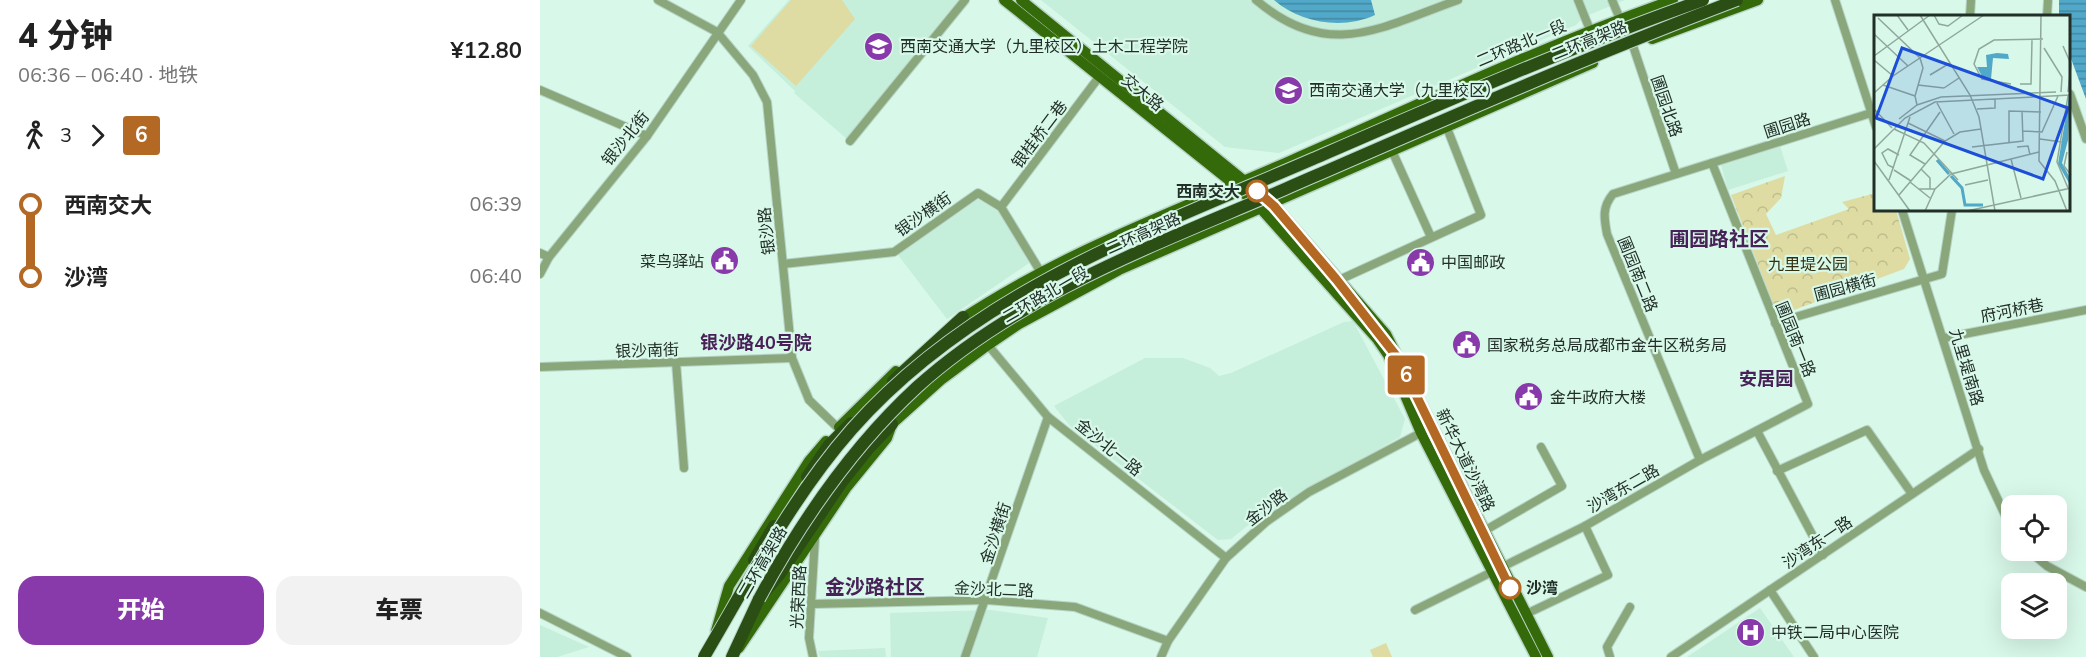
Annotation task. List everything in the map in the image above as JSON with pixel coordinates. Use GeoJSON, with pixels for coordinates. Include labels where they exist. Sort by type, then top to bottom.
{"type":"FeatureCollection","features":[{"type":"Feature","properties":{"kind":"highway","name":"二环高架路"},"geometry":{"type":"LineString","coordinates":[[706,657],[742,592],[814,477],[853,428],[935,351],[1020,294],[1123,240],[1511,73],[1625,27],[1703,0]]}},
{"type":"Feature","properties":{"kind":"highway","name":"二环高架路"},"geometry":{"type":"LineString","coordinates":[[733,657],[759,599],[824,492],[866,438],[918,386],[972,345],[1027,309],[1117,262],[1540,78],[1737,0]]}},
{"type":"Feature","properties":{"kind":"highway"},"geometry":{"type":"LineString","coordinates":[[742,592],[763,544],[829,446],[907,367],[963,318]]}},
{"type":"Feature","properties":{"kind":"highway"},"geometry":{"type":"LineString","coordinates":[[759,599],[780,574],[864,454],[892,424]]}},
{"type":"Feature","properties":{"kind":"main road","name":"交大路"},"geometry":{"type":"LineString","coordinates":[[1004,0],[1235,185],[1261,209]]}},
{"type":"Feature","properties":{"kind":"main road","name":"交大路"},"geometry":{"type":"LineString","coordinates":[[1021,0],[1273,204]]}},
{"type":"Feature","properties":{"kind":"main road","name":"二环路北一段"},"geometry":{"type":"LineString","coordinates":[[706,657],[729,586],[809,461],[838,428],[906,362],[963,318],[1040,271],[1122,231],[1235,185],[1590,30],[1672,0]]}},
{"type":"Feature","properties":{"kind":"main road","name":"二环路北一段"},"geometry":{"type":"LineString","coordinates":[[733,657],[756,627],[847,487],[887,438],[892,424],[941,380],[1019,324],[1119,270],[1393,153],[1633,46],[1758,0]]}},
{"type":"Feature","properties":{"kind":"main road","name":"新华大道沙湾路"},"geometry":{"type":"LineString","coordinates":[[1273,204],[1386,334],[1484,531],[1497,568],[1536,657]]}},
{"type":"Feature","properties":{"kind":"main road","name":"新华大道沙湾路"},"geometry":{"type":"LineString","coordinates":[[1261,209],[1377,339],[1388,355],[1422,433],[1497,568],[1526,614],[1548,657]]}},
{"type":"Feature","properties":{"kind":"street"},"geometry":{"type":"LineString","coordinates":[[658,0],[717,32]]}},
{"type":"Feature","properties":{"kind":"street","name":"银沙北街"},"geometry":{"type":"LineString","coordinates":[[541,269],[549,256],[647,136],[741,0]]}},
{"type":"Feature","properties":{"kind":"street"},"geometry":{"type":"LineString","coordinates":[[850,141],[965,0]]}},
{"type":"Feature","properties":{"kind":"street"},"geometry":{"type":"LineString","coordinates":[[1256,0],[1298,26],[1315,33],[1347,36],[1372,31],[1458,0]]}},
{"type":"Feature","properties":{"kind":"street"},"geometry":{"type":"LineString","coordinates":[[1578,0],[1590,30]]}},
{"type":"Feature","properties":{"kind":"street"},"geometry":{"type":"LineString","coordinates":[[1612,0],[1620,19]]}},
{"type":"Feature","properties":{"kind":"street"},"geometry":{"type":"LineString","coordinates":[[1835,0],[1874,121]]}},
{"type":"Feature","properties":{"kind":"street"},"geometry":{"type":"LineString","coordinates":[[1970,15],[1971,0]]}},
{"type":"Feature","properties":{"kind":"street"},"geometry":{"type":"LineString","coordinates":[[2047,15],[2048,0]]}},
{"type":"Feature","properties":{"kind":"street","name":"银沙路"},"geometry":{"type":"LineString","coordinates":[[717,32],[753,75],[767,102],[792,358],[809,400],[838,428]]}},
{"type":"Feature","properties":{"kind":"street","name":"圃园北路"},"geometry":{"type":"LineString","coordinates":[[1633,46],[1676,174]]}},
{"type":"Feature","properties":{"kind":"street","name":"银桂桥二巷"},"geometry":{"type":"LineString","coordinates":[[1001,207],[1099,77]]}},
{"type":"Feature","properties":{"kind":"street"},"geometry":{"type":"LineString","coordinates":[[540,90],[647,136]]}},
{"type":"Feature","properties":{"kind":"street"},"geometry":{"type":"LineString","coordinates":[[2071,97],[2086,139]]}},
{"type":"Feature","properties":{"kind":"street","name":"圃园路"},"geometry":{"type":"LineString","coordinates":[[1712,163],[1871,113]]}},
{"type":"Feature","properties":{"kind":"street"},"geometry":{"type":"LineString","coordinates":[[1340,279],[1481,215],[1447,128]]}},
{"type":"Feature","properties":{"kind":"street"},"geometry":{"type":"LineString","coordinates":[[1393,153],[1431,237]]}},
{"type":"Feature","properties":{"kind":"street","name":"圃园南二路"},"geometry":{"type":"LineString","coordinates":[[1700,460],[1607,234],[1604,217],[1606,203],[1613,194],[1712,163]]}},
{"type":"Feature","properties":{"kind":"street","name":"圃园南一路"},"geometry":{"type":"LineString","coordinates":[[1712,163],[1808,404],[1757,431]]}},
{"type":"Feature","properties":{"kind":"street","name":"银沙横街"},"geometry":{"type":"LineString","coordinates":[[783,264],[894,252],[978,193],[1001,207]]}},
{"type":"Feature","properties":{"kind":"street"},"geometry":{"type":"LineString","coordinates":[[1001,207],[1040,271]]}},
{"type":"Feature","properties":{"kind":"street","name":"九里堤南路"},"geometry":{"type":"LineString","coordinates":[[1903,212],[1992,493],[2001,510]]}},
{"type":"Feature","properties":{"kind":"street"},"geometry":{"type":"LineString","coordinates":[[1924,279],[1942,274],[1952,212]]}},
{"type":"Feature","properties":{"kind":"street"},"geometry":{"type":"LineString","coordinates":[[540,254],[549,256]]}},
{"type":"Feature","properties":{"kind":"street","name":"圃园横街"},"geometry":{"type":"LineString","coordinates":[[1775,323],[1924,279]]}},
{"type":"Feature","properties":{"kind":"street","name":"府河桥巷"},"geometry":{"type":"LineString","coordinates":[[1944,338],[2086,310]]}},
{"type":"Feature","properties":{"kind":"street","name":"金沙北一路"},"geometry":{"type":"LineString","coordinates":[[988,345],[1048,417],[1226,558]]}},
{"type":"Feature","properties":{"kind":"street","name":"银沙南街"},"geometry":{"type":"LineString","coordinates":[[540,367],[792,358]]}},
{"type":"Feature","properties":{"kind":"street"},"geometry":{"type":"LineString","coordinates":[[676,362],[684,468]]}},
{"type":"Feature","properties":{"kind":"street","name":"金沙横街"},"geometry":{"type":"LineString","coordinates":[[965,657],[987,600],[1048,417]]}},
{"type":"Feature","properties":{"kind":"street","name":"金沙路"},"geometry":{"type":"LineString","coordinates":[[1161,657],[1168,641],[1226,558],[1266,522],[1309,492],[1432,427]]}},
{"type":"Feature","properties":{"kind":"street"},"geometry":{"type":"LineString","coordinates":[[1777,471],[1867,430],[1912,494]]}},
{"type":"Feature","properties":{"kind":"street"},"geometry":{"type":"LineString","coordinates":[[1757,431],[1823,555]]}},
{"type":"Feature","properties":{"kind":"street","name":"沙湾东二路"},"geometry":{"type":"LineString","coordinates":[[1415,610],[1585,526],[1700,460],[1757,431]]}},
{"type":"Feature","properties":{"kind":"street"},"geometry":{"type":"LineString","coordinates":[[1484,531],[1562,486],[1541,447]]}},
{"type":"Feature","properties":{"kind":"street","name":"沙湾东一路"},"geometry":{"type":"LineString","coordinates":[[1671,657],[1979,450]]}},
{"type":"Feature","properties":{"kind":"street"},"geometry":{"type":"LineString","coordinates":[[1526,614],[1608,574],[1585,526]]}},
{"type":"Feature","properties":{"kind":"street","name":"光荣西路"},"geometry":{"type":"LineString","coordinates":[[813,657],[809,638],[814,538]]}},
{"type":"Feature","properties":{"kind":"street"},"geometry":{"type":"LineString","coordinates":[[2041,561],[2086,587]]}},
{"type":"Feature","properties":{"kind":"street"},"geometry":{"type":"LineString","coordinates":[[1770,590],[1814,657]]}},
{"type":"Feature","properties":{"kind":"street","name":"金沙北二路"},"geometry":{"type":"LineString","coordinates":[[812,603],[987,600],[1075,607],[1168,641]]}},
{"type":"Feature","properties":{"kind":"street"},"geometry":{"type":"LineString","coordinates":[[1610,657],[1607,647],[1630,607]]}},
{"type":"Feature","properties":{"kind":"street"},"geometry":{"type":"LineString","coordinates":[[540,613],[627,657]]}},
{"type":"Feature","properties":{"kind":"shaded area","name":"西南交通大学（九里校区）土木工程学院"},"geometry":{"type":"Polygon","coordinates":[[[789,0],[961,0],[847,139],[794,93],[795,91],[748,46],[789,0]]]}},
{"type":"Feature","properties":{"kind":"shaded area","name":"西南交通大学（九里校区）"},"geometry":{"type":"Polygon","coordinates":[[[1041,0],[1625,0],[1584,17],[1576,25],[1279,153],[1225,147],[1041,0]]]}},
{"type":"Feature","properties":{"kind":"shaded area"},"geometry":{"type":"Polygon","coordinates":[[[1780,146],[1788,171],[1728,190],[1721,165],[1780,146]]]}},
{"type":"Feature","properties":{"kind":"shaded area"},"geometry":{"type":"Polygon","coordinates":[[[978,199],[1001,213],[1029,263],[947,319],[898,255],[978,199]]]}},
{"type":"Feature","properties":{"kind":"shaded area"},"geometry":{"type":"Polygon","coordinates":[[[1353,321],[1405,419],[1400,437],[1257,518],[1231,539],[1218,540],[1070,426],[1054,406],[1145,358],[1183,358],[1210,368],[1219,376],[1231,373],[1344,322],[1353,321]]]}},
{"type":"Feature","properties":{"kind":"shaded area","name":"中铁二局中心医院"},"geometry":{"type":"Polygon","coordinates":[[[1760,608],[1794,657],[1687,657],[1760,608]]]}},
{"type":"Feature","properties":{"kind":"shaded area"},"geometry":{"type":"Polygon","coordinates":[[[991,610],[1048,618],[1037,657],[891,657],[890,613],[991,610]]]}},
{"type":"Feature","properties":{"kind":"shaded area"},"geometry":{"type":"Polygon","coordinates":[[[540,625],[589,647],[557,657],[540,657],[540,625]]]}},
{"type":"Feature","properties":{"kind":"shaded area"},"geometry":{"type":"Polygon","coordinates":[[[885,648],[886,657],[820,657],[818,651],[885,648]]]}},
{"type":"Feature","properties":{"kind":"green space"},"geometry":{"type":"Polygon","coordinates":[[[791,0],[842,0],[855,19],[796,86],[751,46],[791,0]]]}},
{"type":"Feature","properties":{"kind":"green space","name":"九里堤公园"},"geometry":{"type":"Polygon","coordinates":[[[1785,176],[1781,198],[1766,214],[1776,235],[1849,209],[1842,202],[1874,194],[1874,212],[1897,212],[1910,259],[1904,269],[1778,316],[1731,195],[1785,176]]]}},
{"type":"Feature","properties":{"kind":"green space"},"geometry":{"type":"Polygon","coordinates":[[[1386,643],[1392,657],[1373,657],[1370,650],[1386,643]]]}},
{"type":"Feature","properties":{"kind":"water"},"geometry":{"type":"Polygon","coordinates":[[[1274,0],[1371,0],[1375,15],[1349,22],[1322,22],[1296,14],[1274,0]]]}},
{"type":"Feature","properties":{"kind":"water"},"geometry":{"type":"Polygon","coordinates":[[[2059,0],[2086,0],[2086,99],[2071,59],[2071,15],[2059,15],[2059,0]]]}},
{"type":"Feature","properties":{"kind":"metro line","name":"6"},"geometry":{"type":"LineString","coordinates":[[1257,191],[1274,206],[1336,279],[1377,328],[1398,358],[1510,588]]}},
{"type":"Feature","properties":{"kind":"place","name":"西南交通大学（九里校区）土木工程学院"},"geometry":{"type":"Point","coordinates":[879,46]}},
{"type":"Feature","properties":{"kind":"place","name":"西南交通大学（九里校区）"},"geometry":{"type":"Point","coordinates":[1288,90]}},
{"type":"Feature","properties":{"kind":"place","name":"西南交大"},"geometry":{"type":"Point","coordinates":[1257,191]}},
{"type":"Feature","properties":{"kind":"place","name":"菜鸟驿站"},"geometry":{"type":"Point","coordinates":[725,261]}},
{"type":"Feature","properties":{"kind":"place","name":"中国邮政"},"geometry":{"type":"Point","coordinates":[1420,262]}},
{"type":"Feature","properties":{"kind":"place","name":"国家税务总局成都市金牛区税务局"},"geometry":{"type":"Point","coordinates":[1466,345]}},
{"type":"Feature","properties":{"kind":"place","name":"金牛政府大楼"},"geometry":{"type":"Point","coordinates":[1529,397]}},
{"type":"Feature","properties":{"kind":"place","name":"沙湾"},"geometry":{"type":"Point","coordinates":[1510,588]}},
{"type":"Feature","properties":{"kind":"place","name":"中铁二局中心医院"},"geometry":{"type":"Point","coordinates":[1750,632]}},
{"type":"Feature","properties":{"kind":"district","name":"圃园路社区"},"geometry":{"type":"Point","coordinates":[1719,239]}},
{"type":"Feature","properties":{"kind":"district","name":"银沙路40号院"},"geometry":{"type":"Point","coordinates":[756,343]}},
{"type":"Feature","properties":{"kind":"district","name":"安居园"},"geometry":{"type":"Point","coordinates":[1766,379]}},
{"type":"Feature","properties":{"kind":"district","name":"金沙路社区"},"geometry":{"type":"Point","coordinates":[875,587]}}]}
